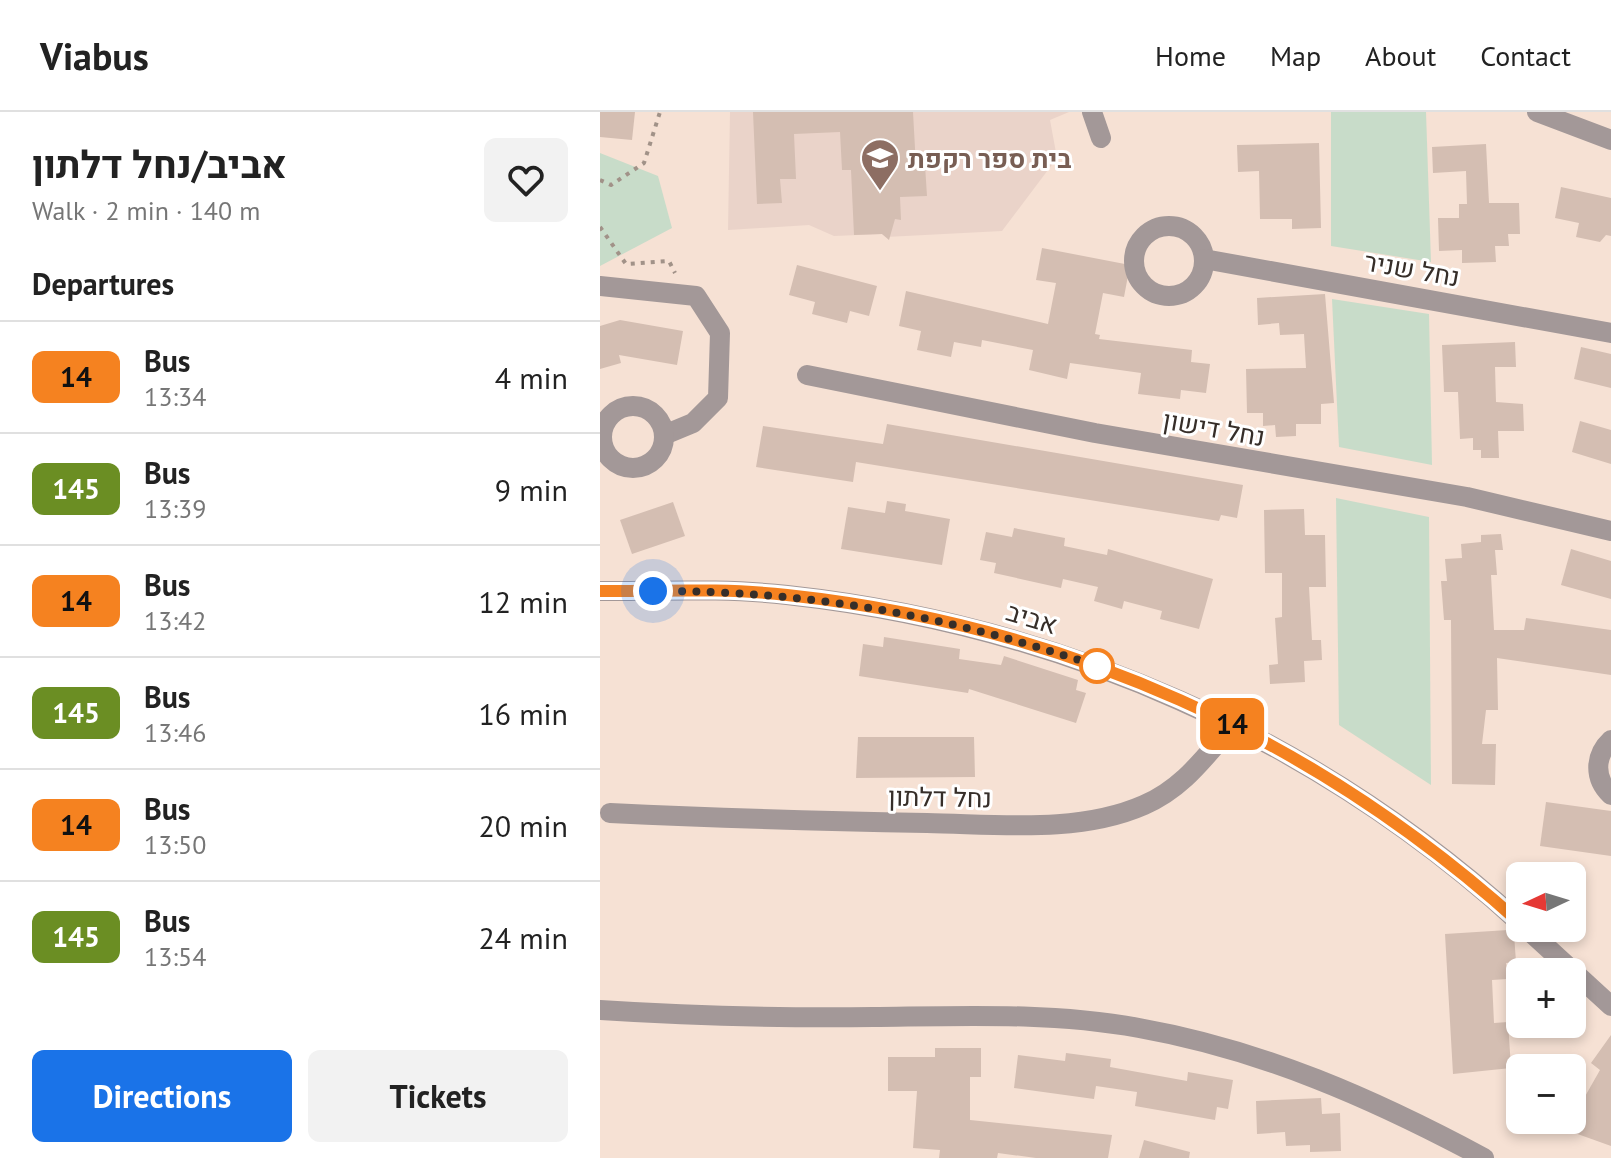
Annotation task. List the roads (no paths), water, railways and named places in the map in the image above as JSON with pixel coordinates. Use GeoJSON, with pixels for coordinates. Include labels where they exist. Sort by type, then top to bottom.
{"type":"FeatureCollection","features":[{"type":"Feature","properties":{"kind":"street"},"geometry":{"type":"LineString","coordinates":[[1092,112],[1101,138]]}},
{"type":"Feature","properties":{"kind":"street"},"geometry":{"type":"LineString","coordinates":[[1537,112],[1611,140]]}},
{"type":"Feature","properties":{"kind":"street","name":"נחל שניר"},"geometry":{"type":"LineString","coordinates":[[1204,259],[1611,333]]}},
{"type":"Feature","properties":{"kind":"street"},"geometry":{"type":"LineString","coordinates":[[600,286],[696,296],[720,333],[718,398],[693,423],[664,435]]}},
{"type":"Feature","properties":{"kind":"street","name":"נחל דישון"},"geometry":{"type":"LineString","coordinates":[[807,375],[1110,436],[1480,499],[1611,531]]}},
{"type":"Feature","properties":{"kind":"street"},"geometry":{"type":"LineString","coordinates":[[637,406],[655,416],[664,435],[663,445],[653,461],[634,468],[624,467],[608,456],[602,437],[604,417],[626,407],[637,406]]}},
{"type":"Feature","properties":{"kind":"street","name":"אביב"},"geometry":{"type":"LineString","coordinates":[[600,591],[784,594],[865,605],[947,621],[1111,671],[1234,724],[1343,784],[1411,831],[1506,911]]}},
{"type":"Feature","properties":{"kind":"street","name":"נחל דלתון"},"geometry":{"type":"LineString","coordinates":[[610,813],[885,822],[1026,824],[1094,820],[1133,809],[1164,795],[1196,769],[1234,724]]}},
{"type":"Feature","properties":{"kind":"street"},"geometry":{"type":"LineString","coordinates":[[1611,740],[1603,749],[1598,764],[1600,781],[1611,795]]}},
{"type":"Feature","properties":{"kind":"street"},"geometry":{"type":"LineString","coordinates":[[1541,942],[1611,1006]]}},
{"type":"Feature","properties":{"kind":"street"},"geometry":{"type":"LineString","coordinates":[[600,1010],[757,1017],[1032,1016],[1138,1028],[1227,1048],[1289,1067],[1385,1106],[1484,1158]]}},
{"type":"Feature","properties":{"kind":"place","name":"בית ספר רקפת"},"geometry":{"type":"Point","coordinates":[880,192]}}]}
